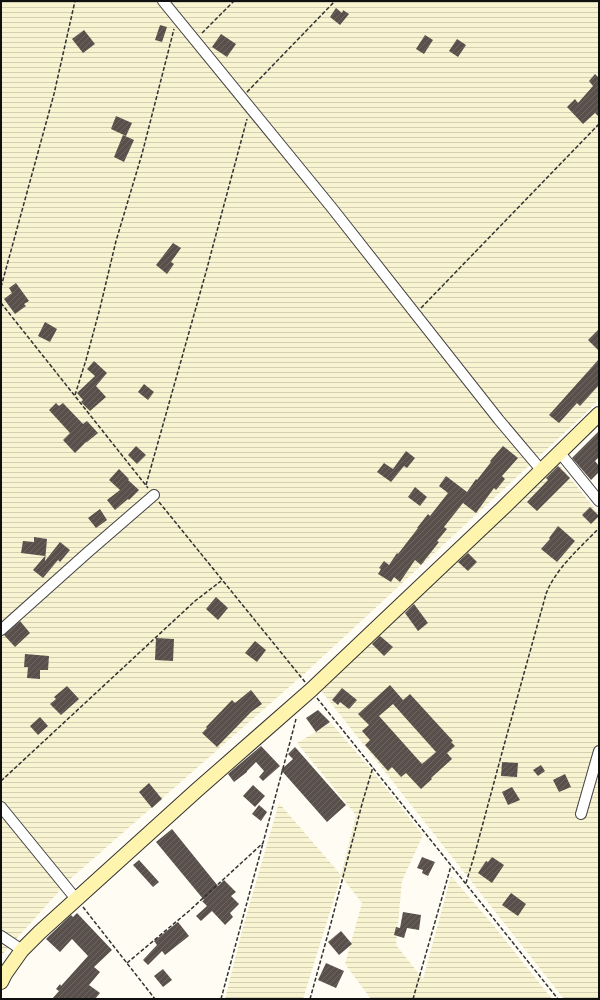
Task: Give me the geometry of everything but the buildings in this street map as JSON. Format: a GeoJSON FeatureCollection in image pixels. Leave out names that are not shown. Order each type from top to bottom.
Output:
{"type":"FeatureCollection","features":[{"type":"Feature","properties":{"kind":"main road"},"geometry":{"type":"LineString","coordinates":[[1,982],[22,950],[40,932],[76,898],[311,690],[542,471],[599,414]]}},
{"type":"Feature","properties":{"kind":"street"},"geometry":{"type":"LineString","coordinates":[[163,1],[332,208],[542,471]]}},
{"type":"Feature","properties":{"kind":"street"},"geometry":{"type":"LineString","coordinates":[[560,453],[599,501]]}},
{"type":"Feature","properties":{"kind":"street"},"geometry":{"type":"LineString","coordinates":[[1,630],[154,495]]}},
{"type":"Feature","properties":{"kind":"street"},"geometry":{"type":"LineString","coordinates":[[581,814],[599,751]]}},
{"type":"Feature","properties":{"kind":"street"},"geometry":{"type":"LineString","coordinates":[[1,807],[76,898]]}},
{"type":"Feature","properties":{"kind":"street"},"geometry":{"type":"LineString","coordinates":[[1,936],[22,950]]}},
{"type":"Feature","properties":{"kind":"path"},"geometry":{"type":"LineString","coordinates":[[1,287],[54,94],[75,1]]}},
{"type":"Feature","properties":{"kind":"path"},"geometry":{"type":"LineString","coordinates":[[195,40],[234,1]]}},
{"type":"Feature","properties":{"kind":"path"},"geometry":{"type":"LineString","coordinates":[[242,98],[335,1]]}},
{"type":"Feature","properties":{"kind":"path"},"geometry":{"type":"LineString","coordinates":[[75,395],[100,308],[116,241],[142,154],[177,19]]}},
{"type":"Feature","properties":{"kind":"path"},"geometry":{"type":"LineString","coordinates":[[146,486],[202,287],[244,129],[252,110]]}},
{"type":"Feature","properties":{"kind":"path"},"geometry":{"type":"LineString","coordinates":[[415,313],[599,124]]}},
{"type":"Feature","properties":{"kind":"path"},"geometry":{"type":"LineString","coordinates":[[1,303],[558,999]]}},
{"type":"Feature","properties":{"kind":"path"},"geometry":{"type":"LineString","coordinates":[[466,883],[546,594],[557,573],[599,528]]}},
{"type":"Feature","properties":{"kind":"path"},"geometry":{"type":"LineString","coordinates":[[1,781],[185,610],[222,580]]}},
{"type":"Feature","properties":{"kind":"path"},"geometry":{"type":"LineString","coordinates":[[220,999],[263,843],[300,700]]}},
{"type":"Feature","properties":{"kind":"path"},"geometry":{"type":"LineString","coordinates":[[310,999],[373,767]]}},
{"type":"Feature","properties":{"kind":"path"},"geometry":{"type":"LineString","coordinates":[[127,963],[189,911],[263,843]]}},
{"type":"Feature","properties":{"kind":"path"},"geometry":{"type":"LineString","coordinates":[[413,999],[451,865]]}},
{"type":"Feature","properties":{"kind":"path"},"geometry":{"type":"LineString","coordinates":[[76,898],[155,999]]}},
{"type":"Feature","properties":{"kind":"shaded area"},"geometry":{"type":"Polygon","coordinates":[[[1,1],[599,1],[599,399],[589,410],[304,674],[69,880],[1,956],[1,1]]]}},
{"type":"Feature","properties":{"kind":"shaded area"},"geometry":{"type":"Polygon","coordinates":[[[559,464],[599,514],[599,999],[564,999],[319,688],[559,464]]]}},
{"type":"Feature","properties":{"kind":"shaded area"},"geometry":{"type":"Polygon","coordinates":[[[331,723],[370,768],[423,835],[402,881],[396,945],[423,979],[451,876],[494,926],[552,999],[371,999],[345,964],[362,903],[341,876],[303,999],[225,999],[243,927],[279,803],[341,875],[356,815],[297,743],[331,723]]]}}]}
